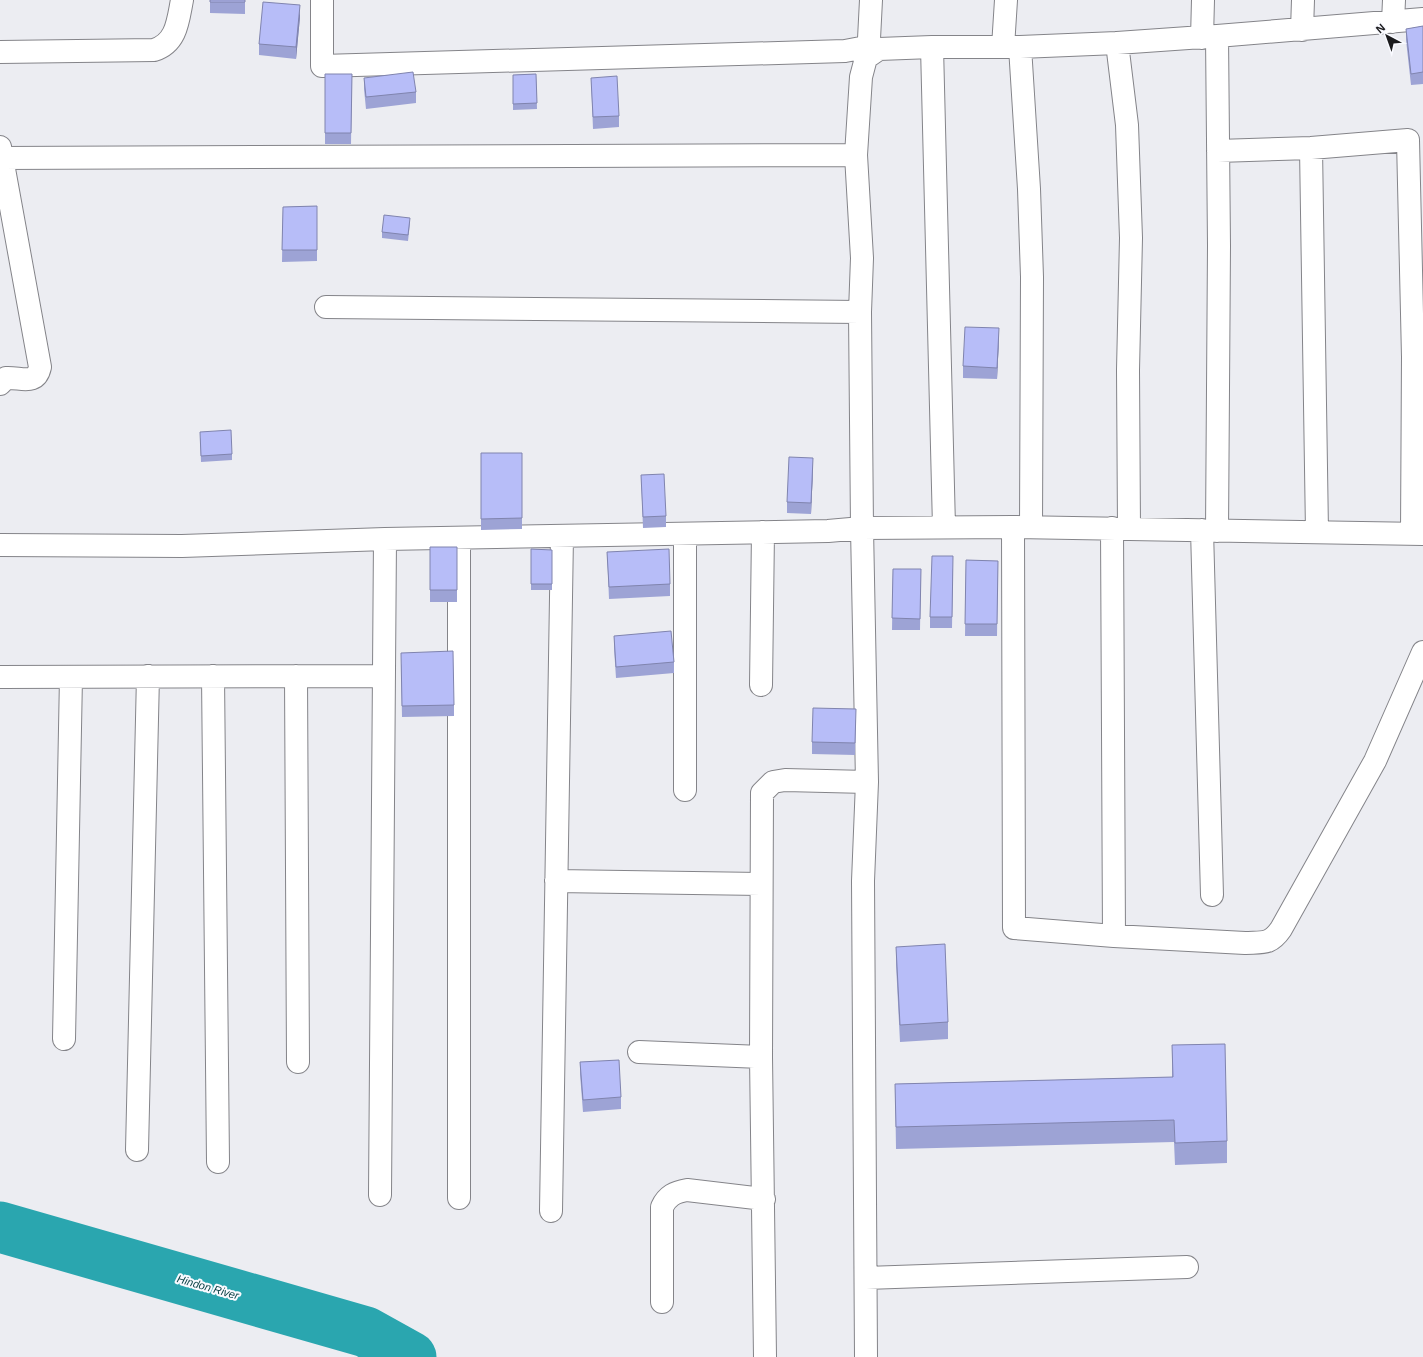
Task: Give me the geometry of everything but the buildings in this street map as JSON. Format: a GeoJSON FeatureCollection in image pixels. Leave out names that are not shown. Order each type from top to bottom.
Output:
{"type":"FeatureCollection","features":[{"type":"Feature","properties":{"kind":"street"},"geometry":{"type":"LineString","coordinates":[[0,52],[154,50],[162,47],[171,39],[177,25],[182,0]]}},
{"type":"Feature","properties":{"kind":"street"},"geometry":{"type":"LineString","coordinates":[[322,0],[322,66],[845,51],[866,47],[869,39],[871,0]]}},
{"type":"Feature","properties":{"kind":"street"},"geometry":{"type":"LineString","coordinates":[[879,49],[885,17],[886,0]]}},
{"type":"Feature","properties":{"kind":"street"},"geometry":{"type":"LineString","coordinates":[[1006,0],[1029,189],[1032,277],[1022,527],[1014,928],[1114,936],[1245,943],[1266,942],[1275,938],[1375,761],[1423,652]]}},
{"type":"Feature","properties":{"kind":"street"},"geometry":{"type":"LineString","coordinates":[[1204,0],[1210,37],[1218,151],[1210,530],[1212,896]]}},
{"type":"Feature","properties":{"kind":"street"},"geometry":{"type":"LineString","coordinates":[[1302,30],[1303,0]]}},
{"type":"Feature","properties":{"kind":"street"},"geometry":{"type":"LineString","coordinates":[[1393,22],[1394,0]]}},
{"type":"Feature","properties":{"kind":"street"},"geometry":{"type":"LineString","coordinates":[[866,1357],[863,881],[867,782],[862,528],[860,312],[862,258],[856,155],[861,77],[866,58],[879,49],[932,47],[1012,47],[1117,43],[1302,30],[1423,19]]}},
{"type":"Feature","properties":{"kind":"street"},"geometry":{"type":"LineString","coordinates":[[1114,936],[1120,529],[1128,370],[1131,238],[1127,125],[1117,43]]}},
{"type":"Feature","properties":{"kind":"street"},"geometry":{"type":"LineString","coordinates":[[932,47],[944,527]]}},
{"type":"Feature","properties":{"kind":"street"},"geometry":{"type":"LineString","coordinates":[[0,545],[175,546],[385,539],[828,531],[862,528],[944,527],[1417,534],[1408,140],[1311,148],[1218,151]]}},
{"type":"Feature","properties":{"kind":"street"},"geometry":{"type":"LineString","coordinates":[[1311,148],[1317,532]]}},
{"type":"Feature","properties":{"kind":"street"},"geometry":{"type":"LineString","coordinates":[[0,384],[6,378],[32,379],[37,376],[40,367],[1,154],[856,155]]}},
{"type":"Feature","properties":{"kind":"street"},"geometry":{"type":"LineString","coordinates":[[326,307],[860,312]]}},
{"type":"Feature","properties":{"kind":"street"},"geometry":{"type":"LineString","coordinates":[[761,685],[763,532]]}},
{"type":"Feature","properties":{"kind":"street"},"geometry":{"type":"LineString","coordinates":[[685,534],[685,790]]}},
{"type":"Feature","properties":{"kind":"street"},"geometry":{"type":"LineString","coordinates":[[551,1211],[562,536]]}},
{"type":"Feature","properties":{"kind":"street"},"geometry":{"type":"LineString","coordinates":[[459,538],[459,1198]]}},
{"type":"Feature","properties":{"kind":"street"},"geometry":{"type":"LineString","coordinates":[[380,1195],[385,539]]}},
{"type":"Feature","properties":{"kind":"street"},"geometry":{"type":"LineString","coordinates":[[138,1150],[148,676]]}},
{"type":"Feature","properties":{"kind":"street"},"geometry":{"type":"LineString","coordinates":[[213,676],[218,1162]]}},
{"type":"Feature","properties":{"kind":"street"},"geometry":{"type":"LineString","coordinates":[[296,676],[298,1062]]}},
{"type":"Feature","properties":{"kind":"street"},"geometry":{"type":"LineString","coordinates":[[0,677],[384,676]]}},
{"type":"Feature","properties":{"kind":"street"},"geometry":{"type":"LineString","coordinates":[[64,1039],[71,677]]}},
{"type":"Feature","properties":{"kind":"street"},"geometry":{"type":"LineString","coordinates":[[765,1357],[761,1056],[762,793],[773,782],[784,780],[867,782]]}},
{"type":"Feature","properties":{"kind":"street"},"geometry":{"type":"LineString","coordinates":[[556,881],[762,884]]}},
{"type":"Feature","properties":{"kind":"street"},"geometry":{"type":"LineString","coordinates":[[638,1052],[761,1056]]}},
{"type":"Feature","properties":{"kind":"street"},"geometry":{"type":"LineString","coordinates":[[662,1302],[662,1207],[665,1200],[675,1192],[687,1190],[764,1199]]}},
{"type":"Feature","properties":{"kind":"street"},"geometry":{"type":"LineString","coordinates":[[866,1278],[1187,1267]]}},
{"type":"Feature","properties":{"kind":"waterway","name":"Hindon River"},"geometry":{"type":"LineString","coordinates":[[0,1227],[366,1332],[411,1357]]}}]}
